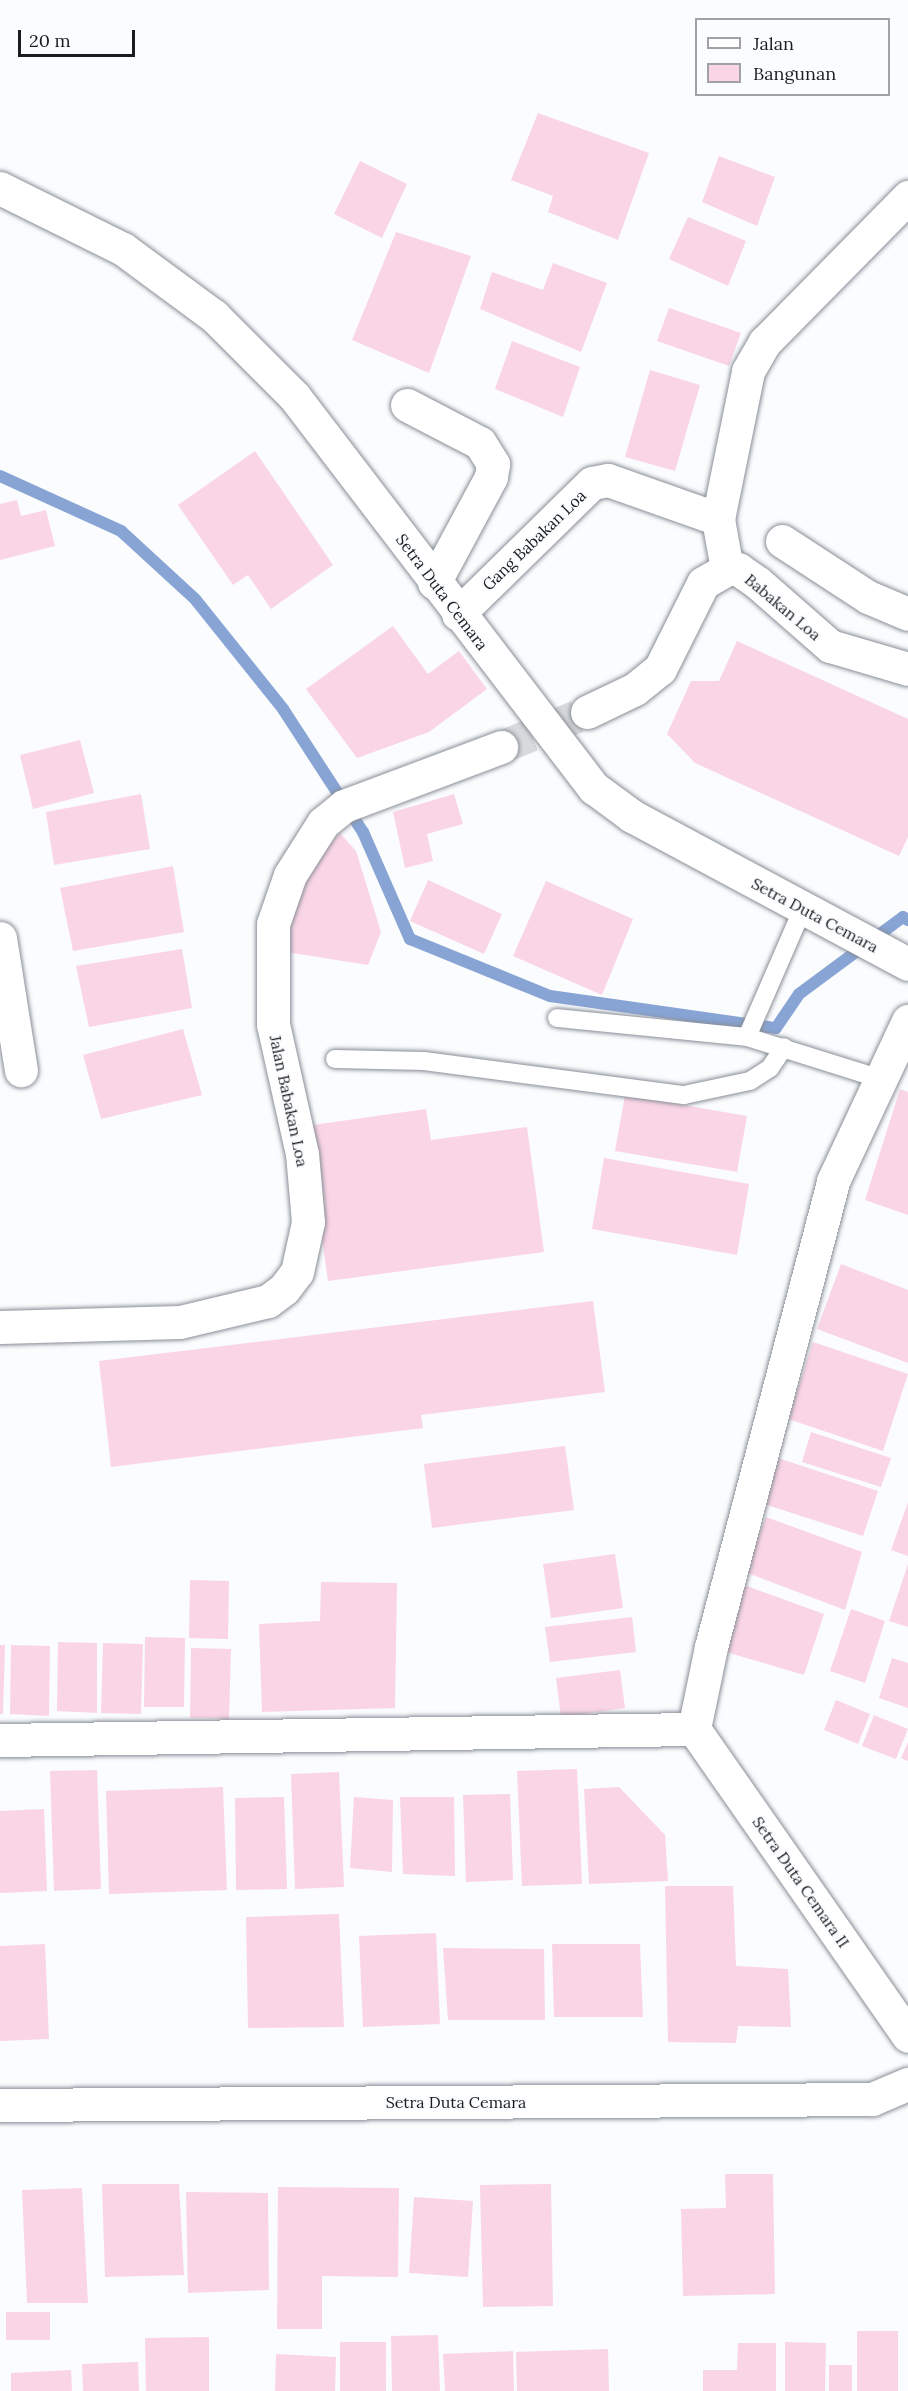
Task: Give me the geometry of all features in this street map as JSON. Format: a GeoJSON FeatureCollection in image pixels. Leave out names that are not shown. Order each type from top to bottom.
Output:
{"type":"FeatureCollection","features":[{"type":"Feature","properties":{"kind":"street","name":"Setra Duta Cemara"},"geometry":{"type":"LineString","coordinates":[[0,188],[123,249],[214,316],[294,396],[434,583],[594,788],[632,816],[908,964]]}},
{"type":"Feature","properties":{"kind":"street"},"geometry":{"type":"LineString","coordinates":[[587,712],[635,689],[660,669],[703,583],[728,569],[718,519],[748,371],[765,342],[908,197]]}},
{"type":"Feature","properties":{"kind":"street"},"geometry":{"type":"LineString","coordinates":[[407,405],[480,443],[493,464],[492,477],[434,583]]}},
{"type":"Feature","properties":{"kind":"street","name":"Gang Babakan Loa"},"geometry":{"type":"LineString","coordinates":[[458,614],[592,483],[608,480],[718,519]]}},
{"type":"Feature","properties":{"kind":"street"},"geometry":{"type":"LineString","coordinates":[[782,541],[868,597],[908,614]]}},
{"type":"Feature","properties":{"kind":"street","name":"Babakan Loa"},"geometry":{"type":"LineString","coordinates":[[728,569],[738,569],[758,583],[830,646],[908,669]]}},
{"type":"Feature","properties":{"kind":"street","name":"Jalan Babakan Loa"},"geometry":{"type":"LineString","coordinates":[[0,1327],[180,1322],[268,1301],[284,1289],[297,1272],[308,1222],[302,1154],[273,1024],[273,924],[290,874],[323,823],[344,806],[501,747]]}},
{"type":"Feature","properties":{"kind":"street"},"geometry":{"type":"LineString","coordinates":[[0,938],[21,1070]]}},
{"type":"Feature","properties":{"kind":"street"},"geometry":{"type":"LineString","coordinates":[[0,1740],[694,1729],[711,1647],[833,1181],[908,1021]]}},
{"type":"Feature","properties":{"kind":"street","name":"Setra Duta Cemara II"},"geometry":{"type":"LineString","coordinates":[[694,1729],[908,2036]]}},
{"type":"Feature","properties":{"kind":"street","name":"Setra Duta Cemara"},"geometry":{"type":"LineString","coordinates":[[0,2105],[872,2099],[908,2084]]}},
{"type":"Feature","properties":{"kind":"lane"},"geometry":{"type":"LineString","coordinates":[[747,1037],[803,908]]}},
{"type":"Feature","properties":{"kind":"lane"},"geometry":{"type":"LineString","coordinates":[[557,1018],[747,1037],[881,1079]]}},
{"type":"Feature","properties":{"kind":"lane"},"geometry":{"type":"LineString","coordinates":[[335,1059],[424,1061],[684,1095],[750,1081],[770,1068],[784,1047]]}},
{"type":"Feature","properties":{"kind":"building"},"geometry":{"type":"Polygon","coordinates":[[[538,113],[649,153],[618,240],[548,212],[553,196],[511,180],[538,113]]]}},
{"type":"Feature","properties":{"kind":"building"},"geometry":{"type":"Polygon","coordinates":[[[719,156],[775,177],[757,226],[702,202],[719,156]]]}},
{"type":"Feature","properties":{"kind":"building"},"geometry":{"type":"Polygon","coordinates":[[[360,161],[407,184],[382,238],[334,214],[360,161]]]}},
{"type":"Feature","properties":{"kind":"building"},"geometry":{"type":"Polygon","coordinates":[[[688,217],[746,241],[728,286],[669,259],[688,217]]]}},
{"type":"Feature","properties":{"kind":"building"},"geometry":{"type":"Polygon","coordinates":[[[396,232],[471,256],[429,373],[352,340],[396,232]]]}},
{"type":"Feature","properties":{"kind":"building"},"geometry":{"type":"Polygon","coordinates":[[[553,263],[607,283],[581,352],[480,309],[492,272],[543,290],[553,263]]]}},
{"type":"Feature","properties":{"kind":"building"},"geometry":{"type":"Polygon","coordinates":[[[669,308],[741,333],[729,366],[657,341],[669,308]]]}},
{"type":"Feature","properties":{"kind":"building"},"geometry":{"type":"Polygon","coordinates":[[[512,341],[580,367],[563,417],[495,389],[512,341]]]}},
{"type":"Feature","properties":{"kind":"building"},"geometry":{"type":"Polygon","coordinates":[[[650,370],[700,385],[675,471],[625,457],[650,370]]]}},
{"type":"Feature","properties":{"kind":"building"},"geometry":{"type":"Polygon","coordinates":[[[255,451],[333,565],[271,609],[248,575],[233,585],[178,505],[255,451]]]}},
{"type":"Feature","properties":{"kind":"building"},"geometry":{"type":"Polygon","coordinates":[[[17,500],[21,516],[46,510],[55,546],[0,560],[0,504],[17,500]]]}},
{"type":"Feature","properties":{"kind":"building"},"geometry":{"type":"Polygon","coordinates":[[[393,626],[428,674],[459,651],[487,689],[429,732],[357,758],[306,689],[393,626]]]}},
{"type":"Feature","properties":{"kind":"building"},"geometry":{"type":"Polygon","coordinates":[[[737,641],[908,719],[908,837],[899,856],[695,763],[667,734],[691,681],[719,681],[737,641]]]}},
{"type":"Feature","properties":{"kind":"building"},"geometry":{"type":"Polygon","coordinates":[[[80,740],[94,793],[33,809],[20,755],[80,740]]]}},
{"type":"Feature","properties":{"kind":"building"},"geometry":{"type":"Polygon","coordinates":[[[141,794],[150,849],[54,865],[46,812],[141,794]]]}},
{"type":"Feature","properties":{"kind":"building"},"geometry":{"type":"Polygon","coordinates":[[[454,794],[463,824],[427,834],[433,861],[405,868],[393,812],[454,794]]]}},
{"type":"Feature","properties":{"kind":"building"},"geometry":{"type":"Polygon","coordinates":[[[340,833],[356,851],[381,932],[368,965],[286,952],[292,907],[306,869],[340,833]]]}},
{"type":"Feature","properties":{"kind":"building"},"geometry":{"type":"Polygon","coordinates":[[[173,866],[184,932],[73,951],[60,888],[173,866]]]}},
{"type":"Feature","properties":{"kind":"building"},"geometry":{"type":"Polygon","coordinates":[[[428,880],[502,914],[484,954],[410,921],[428,880]]]}},
{"type":"Feature","properties":{"kind":"building"},"geometry":{"type":"Polygon","coordinates":[[[546,881],[633,919],[602,995],[513,956],[546,881]]]}},
{"type":"Feature","properties":{"kind":"building"},"geometry":{"type":"Polygon","coordinates":[[[182,949],[192,1008],[89,1027],[76,966],[182,949]]]}},
{"type":"Feature","properties":{"kind":"building"},"geometry":{"type":"Polygon","coordinates":[[[183,1029],[202,1095],[101,1119],[83,1055],[183,1029]]]}},
{"type":"Feature","properties":{"kind":"building"},"geometry":{"type":"Polygon","coordinates":[[[900,1089],[908,1092],[908,1215],[865,1200],[900,1089]]]}},
{"type":"Feature","properties":{"kind":"building"},"geometry":{"type":"Polygon","coordinates":[[[625,1095],[747,1116],[737,1172],[615,1151],[625,1095]]]}},
{"type":"Feature","properties":{"kind":"building"},"geometry":{"type":"Polygon","coordinates":[[[426,1109],[431,1140],[527,1127],[544,1252],[328,1281],[306,1126],[426,1109]]]}},
{"type":"Feature","properties":{"kind":"building"},"geometry":{"type":"Polygon","coordinates":[[[604,1158],[749,1184],[737,1255],[592,1229],[604,1158]]]}},
{"type":"Feature","properties":{"kind":"building"},"geometry":{"type":"Polygon","coordinates":[[[841,1264],[908,1290],[908,1363],[817,1329],[841,1264]]]}},
{"type":"Feature","properties":{"kind":"building"},"geometry":{"type":"Polygon","coordinates":[[[593,1301],[605,1392],[421,1415],[423,1428],[111,1467],[99,1361],[593,1301]]]}},
{"type":"Feature","properties":{"kind":"building"},"geometry":{"type":"Polygon","coordinates":[[[813,1342],[908,1374],[883,1451],[788,1419],[813,1342]]]}},
{"type":"Feature","properties":{"kind":"building"},"geometry":{"type":"Polygon","coordinates":[[[811,1432],[891,1458],[881,1487],[802,1462],[811,1432]]]}},
{"type":"Feature","properties":{"kind":"building"},"geometry":{"type":"Polygon","coordinates":[[[565,1446],[574,1510],[432,1528],[424,1464],[565,1446]]]}},
{"type":"Feature","properties":{"kind":"building"},"geometry":{"type":"Polygon","coordinates":[[[778,1458],[878,1491],[863,1536],[764,1504],[778,1458]]]}},
{"type":"Feature","properties":{"kind":"building"},"geometry":{"type":"Polygon","coordinates":[[[908,1502],[908,1556],[891,1550],[908,1502]]]}},
{"type":"Feature","properties":{"kind":"building"},"geometry":{"type":"Polygon","coordinates":[[[766,1517],[862,1552],[845,1610],[745,1572],[766,1517]]]}},
{"type":"Feature","properties":{"kind":"building"},"geometry":{"type":"Polygon","coordinates":[[[615,1554],[623,1608],[551,1618],[543,1564],[615,1554]]]}},
{"type":"Feature","properties":{"kind":"building"},"geometry":{"type":"Polygon","coordinates":[[[908,1564],[908,1627],[889,1621],[908,1564]]]}},
{"type":"Feature","properties":{"kind":"building"},"geometry":{"type":"Polygon","coordinates":[[[190,1580],[229,1581],[228,1639],[189,1638],[190,1580]]]}},
{"type":"Feature","properties":{"kind":"building"},"geometry":{"type":"Polygon","coordinates":[[[321,1582],[397,1583],[395,1708],[262,1712],[259,1624],[320,1621],[321,1582]]]}},
{"type":"Feature","properties":{"kind":"building"},"geometry":{"type":"Polygon","coordinates":[[[744,1585],[824,1614],[804,1675],[723,1651],[744,1585]]]}},
{"type":"Feature","properties":{"kind":"building"},"geometry":{"type":"Polygon","coordinates":[[[851,1609],[885,1621],[865,1683],[830,1671],[851,1609]]]}},
{"type":"Feature","properties":{"kind":"building"},"geometry":{"type":"Polygon","coordinates":[[[632,1617],[636,1652],[550,1662],[545,1627],[632,1617]]]}},
{"type":"Feature","properties":{"kind":"building"},"geometry":{"type":"Polygon","coordinates":[[[145,1637],[185,1638],[184,1707],[144,1707],[145,1637]]]}},
{"type":"Feature","properties":{"kind":"building"},"geometry":{"type":"Polygon","coordinates":[[[58,1642],[97,1643],[97,1713],[57,1711],[58,1642]]]}},
{"type":"Feature","properties":{"kind":"building"},"geometry":{"type":"Polygon","coordinates":[[[103,1643],[143,1644],[141,1714],[101,1713],[103,1643]]]}},
{"type":"Feature","properties":{"kind":"building"},"geometry":{"type":"Polygon","coordinates":[[[0,1645],[5,1645],[3,1714],[0,1714],[0,1645]]]}},
{"type":"Feature","properties":{"kind":"building"},"geometry":{"type":"Polygon","coordinates":[[[11,1645],[50,1646],[49,1716],[10,1714],[11,1645]]]}},
{"type":"Feature","properties":{"kind":"building"},"geometry":{"type":"Polygon","coordinates":[[[191,1648],[231,1649],[229,1719],[190,1718],[191,1648]]]}},
{"type":"Feature","properties":{"kind":"building"},"geometry":{"type":"Polygon","coordinates":[[[892,1658],[908,1663],[908,1708],[879,1698],[892,1658]]]}},
{"type":"Feature","properties":{"kind":"building"},"geometry":{"type":"Polygon","coordinates":[[[620,1670],[625,1708],[561,1717],[556,1678],[620,1670]]]}},
{"type":"Feature","properties":{"kind":"building"},"geometry":{"type":"Polygon","coordinates":[[[836,1700],[870,1714],[858,1744],[824,1730],[836,1700]]]}},
{"type":"Feature","properties":{"kind":"building"},"geometry":{"type":"Polygon","coordinates":[[[874,1715],[908,1729],[896,1759],[862,1746],[874,1715]]]}},
{"type":"Feature","properties":{"kind":"building"},"geometry":{"type":"Polygon","coordinates":[[[908,1742],[908,1761],[901,1758],[908,1742]]]}},
{"type":"Feature","properties":{"kind":"building"},"geometry":{"type":"Polygon","coordinates":[[[577,1769],[582,1884],[522,1886],[517,1771],[577,1769]]]}},
{"type":"Feature","properties":{"kind":"building"},"geometry":{"type":"Polygon","coordinates":[[[97,1770],[101,1889],[54,1891],[50,1771],[97,1770]]]}},
{"type":"Feature","properties":{"kind":"building"},"geometry":{"type":"Polygon","coordinates":[[[339,1772],[344,1887],[295,1889],[291,1774],[339,1772]]]}},
{"type":"Feature","properties":{"kind":"building"},"geometry":{"type":"Polygon","coordinates":[[[223,1787],[227,1890],[109,1894],[106,1791],[223,1787]]]}},
{"type":"Feature","properties":{"kind":"building"},"geometry":{"type":"Polygon","coordinates":[[[619,1787],[665,1835],[668,1881],[589,1884],[584,1789],[619,1787]]]}},
{"type":"Feature","properties":{"kind":"building"},"geometry":{"type":"Polygon","coordinates":[[[510,1794],[513,1880],[466,1882],[463,1795],[510,1794]]]}},
{"type":"Feature","properties":{"kind":"building"},"geometry":{"type":"Polygon","coordinates":[[[284,1797],[287,1889],[236,1890],[235,1798],[284,1797]]]}},
{"type":"Feature","properties":{"kind":"building"},"geometry":{"type":"Polygon","coordinates":[[[354,1797],[393,1800],[392,1872],[350,1868],[354,1797]]]}},
{"type":"Feature","properties":{"kind":"building"},"geometry":{"type":"Polygon","coordinates":[[[400,1797],[454,1797],[455,1876],[403,1874],[400,1797]]]}},
{"type":"Feature","properties":{"kind":"building"},"geometry":{"type":"Polygon","coordinates":[[[44,1809],[47,1891],[0,1893],[0,1811],[44,1809]]]}},
{"type":"Feature","properties":{"kind":"building"},"geometry":{"type":"Polygon","coordinates":[[[665,1886],[733,1886],[736,1966],[788,1969],[791,2027],[738,2026],[736,2043],[668,2042],[665,1886]]]}},
{"type":"Feature","properties":{"kind":"building"},"geometry":{"type":"Polygon","coordinates":[[[339,1914],[344,2027],[248,2028],[246,1917],[339,1914]]]}},
{"type":"Feature","properties":{"kind":"building"},"geometry":{"type":"Polygon","coordinates":[[[436,1933],[440,2024],[363,2027],[359,1936],[436,1933]]]}},
{"type":"Feature","properties":{"kind":"building"},"geometry":{"type":"Polygon","coordinates":[[[45,1944],[49,2039],[0,2041],[0,1946],[45,1944]]]}},
{"type":"Feature","properties":{"kind":"building"},"geometry":{"type":"Polygon","coordinates":[[[552,1944],[640,1944],[643,2017],[554,2017],[552,1944]]]}},
{"type":"Feature","properties":{"kind":"building"},"geometry":{"type":"Polygon","coordinates":[[[443,1948],[544,1949],[545,2020],[448,2020],[443,1948]]]}},
{"type":"Feature","properties":{"kind":"building"},"geometry":{"type":"Polygon","coordinates":[[[725,2174],[773,2174],[775,2294],[683,2296],[681,2209],[726,2208],[725,2174]]]}},
{"type":"Feature","properties":{"kind":"building"},"geometry":{"type":"Polygon","coordinates":[[[102,2184],[179,2184],[184,2275],[105,2277],[102,2184]]]}},
{"type":"Feature","properties":{"kind":"building"},"geometry":{"type":"Polygon","coordinates":[[[551,2184],[553,2306],[483,2307],[480,2185],[551,2184]]]}},
{"type":"Feature","properties":{"kind":"building"},"geometry":{"type":"Polygon","coordinates":[[[278,2187],[399,2188],[398,2277],[322,2276],[322,2329],[277,2329],[278,2187]]]}},
{"type":"Feature","properties":{"kind":"building"},"geometry":{"type":"Polygon","coordinates":[[[82,2188],[88,2303],[27,2303],[22,2190],[82,2188]]]}},
{"type":"Feature","properties":{"kind":"building"},"geometry":{"type":"Polygon","coordinates":[[[186,2192],[268,2193],[269,2290],[188,2293],[186,2192]]]}},
{"type":"Feature","properties":{"kind":"building"},"geometry":{"type":"Polygon","coordinates":[[[414,2197],[473,2201],[468,2277],[409,2273],[414,2197]]]}},
{"type":"Feature","properties":{"kind":"building"},"geometry":{"type":"Polygon","coordinates":[[[6,2312],[50,2312],[50,2340],[6,2340],[6,2312]]]}},
{"type":"Feature","properties":{"kind":"building"},"geometry":{"type":"Polygon","coordinates":[[[857,2331],[898,2331],[898,2391],[857,2391],[857,2331]]]}},
{"type":"Feature","properties":{"kind":"building"},"geometry":{"type":"Polygon","coordinates":[[[438,2335],[440,2391],[392,2391],[391,2336],[438,2335]]]}},
{"type":"Feature","properties":{"kind":"building"},"geometry":{"type":"Polygon","coordinates":[[[209,2337],[209,2391],[146,2391],[145,2338],[209,2337]]]}},
{"type":"Feature","properties":{"kind":"building"},"geometry":{"type":"Polygon","coordinates":[[[340,2342],[386,2342],[386,2391],[340,2391],[340,2342]]]}},
{"type":"Feature","properties":{"kind":"building"},"geometry":{"type":"Polygon","coordinates":[[[785,2342],[826,2343],[825,2391],[785,2391],[785,2342]]]}},
{"type":"Feature","properties":{"kind":"building"},"geometry":{"type":"Polygon","coordinates":[[[738,2343],[776,2343],[776,2391],[703,2391],[703,2370],[737,2370],[738,2343]]]}},
{"type":"Feature","properties":{"kind":"building"},"geometry":{"type":"Polygon","coordinates":[[[608,2349],[609,2391],[517,2391],[516,2352],[608,2349]]]}},
{"type":"Feature","properties":{"kind":"building"},"geometry":{"type":"Polygon","coordinates":[[[513,2351],[514,2391],[445,2391],[443,2354],[513,2351]]]}},
{"type":"Feature","properties":{"kind":"building"},"geometry":{"type":"Polygon","coordinates":[[[276,2354],[336,2357],[335,2391],[275,2391],[276,2354]]]}},
{"type":"Feature","properties":{"kind":"building"},"geometry":{"type":"Polygon","coordinates":[[[138,2362],[139,2391],[83,2391],[82,2364],[138,2362]]]}},
{"type":"Feature","properties":{"kind":"building"},"geometry":{"type":"Polygon","coordinates":[[[829,2365],[852,2365],[852,2391],[829,2391],[829,2365]]]}},
{"type":"Feature","properties":{"kind":"building"},"geometry":{"type":"Polygon","coordinates":[[[71,2370],[72,2391],[11,2391],[11,2373],[71,2370]]]}},
{"type":"Feature","properties":{"kind":"waterway"},"geometry":{"type":"LineString","coordinates":[[0,476],[121,531],[195,599],[283,709],[363,832],[410,939],[550,996],[776,1028],[799,994],[903,917],[908,920]]}},
{"type":"Feature","properties":{"kind":"tunnel"},"geometry":{"type":"LineString","coordinates":[[501,747],[587,712]]}}]}
